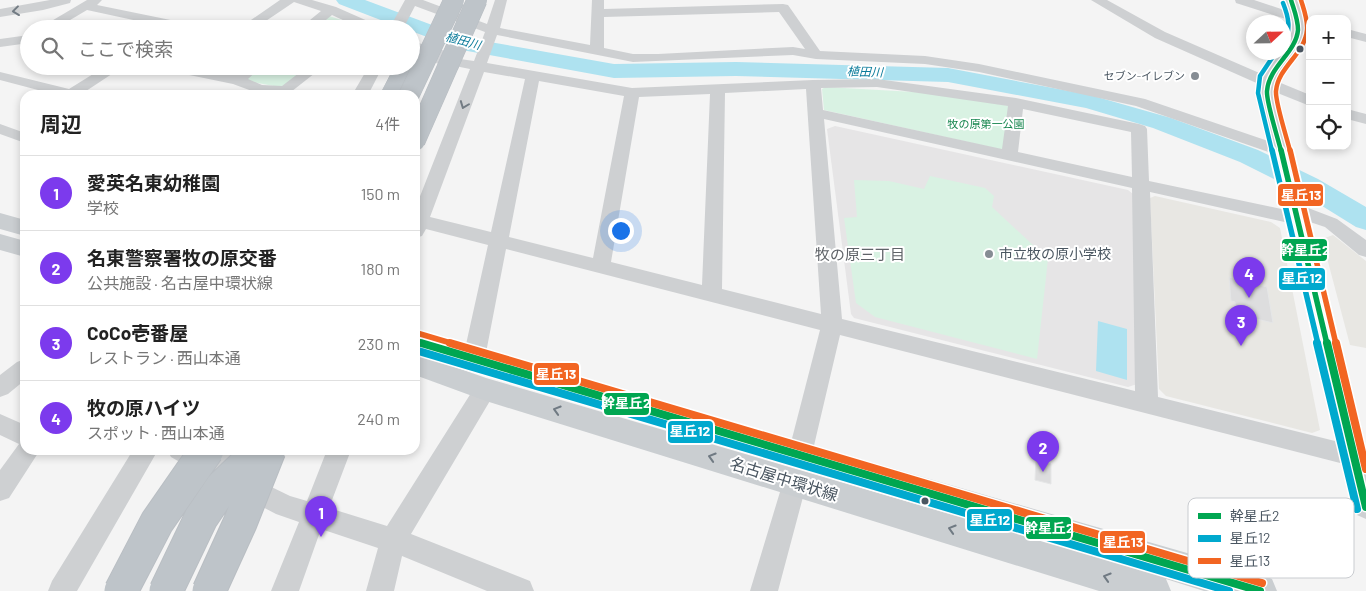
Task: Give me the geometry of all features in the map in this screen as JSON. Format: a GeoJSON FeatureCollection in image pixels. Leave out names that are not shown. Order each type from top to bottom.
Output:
{"type":"FeatureCollection","features":[{"type":"Feature","properties":{"kind":"highway"},"geometry":{"type":"LineString","coordinates":[[420,36],[438,0]]}},
{"type":"Feature","properties":{"kind":"highway"},"geometry":{"type":"LineString","coordinates":[[420,72],[454,0]]}},
{"type":"Feature","properties":{"kind":"highway"},"geometry":{"type":"LineString","coordinates":[[420,99],[466,0]]}},
{"type":"Feature","properties":{"kind":"highway"},"geometry":{"type":"LineString","coordinates":[[420,130],[477,0]]}},
{"type":"Feature","properties":{"kind":"highway"},"geometry":{"type":"LineString","coordinates":[[393,90],[400,75]]}},
{"type":"Feature","properties":{"kind":"highway"},"geometry":{"type":"LineString","coordinates":[[411,90],[418,75]]}},
{"type":"Feature","properties":{"kind":"highway"},"geometry":{"type":"LineString","coordinates":[[166,591],[201,518],[222,487],[255,455]]}},
{"type":"Feature","properties":{"kind":"highway"},"geometry":{"type":"LineString","coordinates":[[188,591],[222,516],[265,455]]}},
{"type":"Feature","properties":{"kind":"highway"},"geometry":{"type":"LineString","coordinates":[[209,591],[240,523],[267,455]]}},
{"type":"Feature","properties":{"kind":"highway"},"geometry":{"type":"LineString","coordinates":[[226,591],[256,520],[268,455]]}},
{"type":"Feature","properties":{"kind":"highway"},"geometry":{"type":"LineString","coordinates":[[120,591],[157,522],[213,458]]}},
{"type":"Feature","properties":{"kind":"highway"},"geometry":{"type":"LineString","coordinates":[[139,591],[213,458]]}},
{"type":"Feature","properties":{"kind":"main road"},"geometry":{"type":"LineString","coordinates":[[0,221],[20,227]]}},
{"type":"Feature","properties":{"kind":"main road"},"geometry":{"type":"LineString","coordinates":[[0,242],[20,248]]}},
{"type":"Feature","properties":{"kind":"main road","name":"名古屋中環状線"},"geometry":{"type":"LineString","coordinates":[[420,342],[474,358],[1154,591]]}},
{"type":"Feature","properties":{"kind":"main road","name":"名古屋中環状線"},"geometry":{"type":"LineString","coordinates":[[420,366],[486,389],[798,468],[1188,572]]}},
{"type":"Feature","properties":{"kind":"main road","name":"名古屋中環状線"},"geometry":{"type":"LineString","coordinates":[[1211,578],[1260,591]]}},
{"type":"Feature","properties":{"kind":"street"},"geometry":{"type":"LineString","coordinates":[[0,13],[43,6],[65,0]]}},
{"type":"Feature","properties":{"kind":"street"},"geometry":{"type":"LineString","coordinates":[[258,20],[289,0]]}},
{"type":"Feature","properties":{"kind":"street"},"geometry":{"type":"LineString","coordinates":[[299,0],[331,10],[353,20]]}},
{"type":"Feature","properties":{"kind":"street"},"geometry":{"type":"LineString","coordinates":[[420,222],[502,0]]}},
{"type":"Feature","properties":{"kind":"street"},"geometry":{"type":"LineString","coordinates":[[1097,0],[1142,27],[1306,99]]}},
{"type":"Feature","properties":{"kind":"street"},"geometry":{"type":"LineString","coordinates":[[1241,0],[1305,21]]}},
{"type":"Feature","properties":{"kind":"street"},"geometry":{"type":"LineString","coordinates":[[1291,0],[1305,21]]}},
{"type":"Feature","properties":{"kind":"street"},"geometry":{"type":"LineString","coordinates":[[401,20],[410,2],[491,34],[642,59],[793,51],[816,55],[925,60],[1041,80],[1140,102],[1281,153]]}},
{"type":"Feature","properties":{"kind":"street"},"geometry":{"type":"LineString","coordinates":[[61,20],[91,3],[159,20]]}},
{"type":"Feature","properties":{"kind":"street"},"geometry":{"type":"LineString","coordinates":[[597,52],[598,6],[675,5],[783,8],[816,55]]}},
{"type":"Feature","properties":{"kind":"street"},"geometry":{"type":"LineString","coordinates":[[318,20],[331,10]]}},
{"type":"Feature","properties":{"kind":"street"},"geometry":{"type":"LineString","coordinates":[[1305,21],[1296,41],[1266,83],[1366,507]]}},
{"type":"Feature","properties":{"kind":"street"},"geometry":{"type":"LineString","coordinates":[[1351,34],[1366,38]]}},
{"type":"Feature","properties":{"kind":"street"},"geometry":{"type":"LineString","coordinates":[[0,42],[20,40]]}},
{"type":"Feature","properties":{"kind":"street"},"geometry":{"type":"LineString","coordinates":[[460,63],[480,63],[533,76],[632,93],[813,84],[877,83],[1016,103],[1139,129],[1147,404]]}},
{"type":"Feature","properties":{"kind":"street"},"geometry":{"type":"LineString","coordinates":[[78,90],[102,75]]}},
{"type":"Feature","properties":{"kind":"street"},"geometry":{"type":"LineString","coordinates":[[215,75],[236,80],[256,90]]}},
{"type":"Feature","properties":{"kind":"street"},"geometry":{"type":"LineString","coordinates":[[236,80],[243,75]]}},
{"type":"Feature","properties":{"kind":"street"},"geometry":{"type":"LineString","coordinates":[[285,90],[306,75]]}},
{"type":"Feature","properties":{"kind":"street"},"geometry":{"type":"LineString","coordinates":[[363,90],[371,75]]}},
{"type":"Feature","properties":{"kind":"street"},"geometry":{"type":"LineString","coordinates":[[0,76],[55,90]]}},
{"type":"Feature","properties":{"kind":"street"},"geometry":{"type":"LineString","coordinates":[[474,358],[497,240],[533,76]]}},
{"type":"Feature","properties":{"kind":"street"},"geometry":{"type":"LineString","coordinates":[[764,591],[798,468],[832,325],[813,84]]}},
{"type":"Feature","properties":{"kind":"street"},"geometry":{"type":"LineString","coordinates":[[712,294],[718,88]]}},
{"type":"Feature","properties":{"kind":"street"},"geometry":{"type":"LineString","coordinates":[[600,266],[632,93]]}},
{"type":"Feature","properties":{"kind":"street"},"geometry":{"type":"LineString","coordinates":[[1009,156],[1016,103]]}},
{"type":"Feature","properties":{"kind":"street"},"geometry":{"type":"LineString","coordinates":[[816,113],[1142,186],[1294,206],[1331,223],[1366,250]]}},
{"type":"Feature","properties":{"kind":"street"},"geometry":{"type":"LineString","coordinates":[[1351,115],[1366,119]]}},
{"type":"Feature","properties":{"kind":"street"},"geometry":{"type":"LineString","coordinates":[[0,129],[20,136]]}},
{"type":"Feature","properties":{"kind":"street"},"geometry":{"type":"LineString","coordinates":[[420,227],[497,240],[1354,456]]}},
{"type":"Feature","properties":{"kind":"street"},"geometry":{"type":"LineString","coordinates":[[0,388],[20,372]]}},
{"type":"Feature","properties":{"kind":"street"},"geometry":{"type":"LineString","coordinates":[[380,591],[393,540],[486,389]]}},
{"type":"Feature","properties":{"kind":"street"},"geometry":{"type":"LineString","coordinates":[[0,424],[20,434]]}},
{"type":"Feature","properties":{"kind":"street"},"geometry":{"type":"LineString","coordinates":[[0,490],[24,455]]}},
{"type":"Feature","properties":{"kind":"street"},"geometry":{"type":"LineString","coordinates":[[62,591],[143,455]]}},
{"type":"Feature","properties":{"kind":"street"},"geometry":{"type":"LineString","coordinates":[[200,455],[213,458],[245,485],[285,506],[393,540],[520,591]]}},
{"type":"Feature","properties":{"kind":"street"},"geometry":{"type":"LineString","coordinates":[[197,591],[258,455]]}},
{"type":"Feature","properties":{"kind":"street"},"geometry":{"type":"LineString","coordinates":[[285,591],[337,455]]}},
{"type":"Feature","properties":{"kind":"street"},"geometry":{"type":"LineString","coordinates":[[166,591],[213,458]]}},
{"type":"Feature","properties":{"kind":"shaded area","name":"市立牧の原小学校"},"geometry":{"type":"Polygon","coordinates":[[[835,126],[1128,190],[1133,194],[1137,384],[1128,387],[854,318],[851,314],[827,129],[835,126]]]}},
{"type":"Feature","properties":{"kind":"shaded area"},"geometry":{"type":"Polygon","coordinates":[[[1155,196],[1271,222],[1280,228],[1320,430],[1312,433],[1166,396],[1159,389],[1150,198],[1155,196]]]}},
{"type":"Feature","properties":{"kind":"shaded area"},"geometry":{"type":"Polygon","coordinates":[[[1333,235],[1366,261],[1366,348],[1350,345],[1322,239],[1333,235]]]}},
{"type":"Feature","properties":{"kind":"green space"},"geometry":{"type":"Polygon","coordinates":[[[329,16],[341,20],[324,20],[329,16]]]}},
{"type":"Feature","properties":{"kind":"green space"},"geometry":{"type":"Polygon","coordinates":[[[298,75],[279,87],[248,81],[248,76],[298,75]]]}},
{"type":"Feature","properties":{"kind":"green space","name":"牧の原第一公園"},"geometry":{"type":"Polygon","coordinates":[[[826,87],[932,93],[1010,106],[1004,150],[824,110],[822,89],[826,87]]]}},
{"type":"Feature","properties":{"kind":"green space"},"geometry":{"type":"Polygon","coordinates":[[[930,176],[985,188],[994,196],[992,207],[1048,259],[1037,359],[875,317],[856,303],[844,218],[857,217],[854,180],[889,181],[924,189],[930,176]]]}},
{"type":"Feature","properties":{"kind":"water"},"geometry":{"type":"Polygon","coordinates":[[[1098,321],[1127,329],[1127,380],[1096,371],[1098,321]]]}},
{"type":"Feature","properties":{"kind":"building"},"geometry":{"type":"Polygon","coordinates":[[[1229,277],[1267,287],[1273,323],[1236,314],[1235,302],[1231,301],[1229,277]]]}},
{"type":"Feature","properties":{"kind":"building"},"geometry":{"type":"Polygon","coordinates":[[[1036,460],[1051,464],[1051,484],[1035,480],[1036,460]]]}},
{"type":"Feature","properties":{"kind":"waterway","name":"植田川"},"geometry":{"type":"LineString","coordinates":[[346,0],[400,20]]}},
{"type":"Feature","properties":{"kind":"waterway","name":"植田川"},"geometry":{"type":"LineString","coordinates":[[420,27],[462,43],[614,71],[736,69],[948,75],[1090,102],[1162,123],[1249,156],[1308,185],[1366,220]]}},
{"type":"Feature","properties":{"kind":"tunnel"},"geometry":{"type":"LineString","coordinates":[[420,51],[460,63]]}},
{"type":"Feature","properties":{"kind":"transit line","name":"幹星丘2"},"geometry":{"type":"LineString","coordinates":[[1291,0],[1297,18],[1298,31],[1295,41],[1271,77],[1267,92],[1366,507]]}},
{"type":"Feature","properties":{"kind":"transit line","name":"星丘13"},"geometry":{"type":"LineString","coordinates":[[1301,0],[1306,17],[1307,31],[1304,42],[1279,78],[1276,92],[1366,469]]}},
{"type":"Feature","properties":{"kind":"transit line","name":"星丘12"},"geometry":{"type":"LineString","coordinates":[[1283,3],[1287,15]]}},
{"type":"Feature","properties":{"kind":"transit line","name":"星丘12"},"geometry":{"type":"LineString","coordinates":[[1271,60],[1260,76],[1258,93],[1357,509]]}},
{"type":"Feature","properties":{"kind":"transit line","name":"星丘13"},"geometry":{"type":"LineString","coordinates":[[420,334],[1188,561]]}},
{"type":"Feature","properties":{"kind":"transit line","name":"幹星丘2"},"geometry":{"type":"LineString","coordinates":[[420,342],[1188,570]]}},
{"type":"Feature","properties":{"kind":"transit line","name":"星丘12"},"geometry":{"type":"LineString","coordinates":[[420,351],[1229,591]]}},
{"type":"Feature","properties":{"kind":"transit line","name":"幹星丘2"},"geometry":{"type":"LineString","coordinates":[[1216,578],[1260,591]]}},
{"type":"Feature","properties":{"kind":"transit line","name":"星丘13"},"geometry":{"type":"LineString","coordinates":[[1245,578],[1262,583]]}},
{"type":"Feature","properties":{"kind":"place","name":"セブン-イレブン"},"geometry":{"type":"Point","coordinates":[1195,76]}},
{"type":"Feature","properties":{"kind":"place","name":"市立牧の原小学校"},"geometry":{"type":"Point","coordinates":[989,254]}},
{"type":"Feature","properties":{"kind":"place","name":"牧の原ハイツ"},"geometry":{"type":"Point","coordinates":[1249,298]}},
{"type":"Feature","properties":{"kind":"place","name":"CoCo壱番屋"},"geometry":{"type":"Point","coordinates":[1241,346]}},
{"type":"Feature","properties":{"kind":"place","name":"名東警察署牧の原交番"},"geometry":{"type":"Point","coordinates":[1043,472]}},
{"type":"Feature","properties":{"kind":"place","name":"愛英名東幼稚園"},"geometry":{"type":"Point","coordinates":[321,537]}},
{"type":"Feature","properties":{"kind":"district","name":"牧の原三丁目"},"geometry":{"type":"Point","coordinates":[860,255]}}]}
